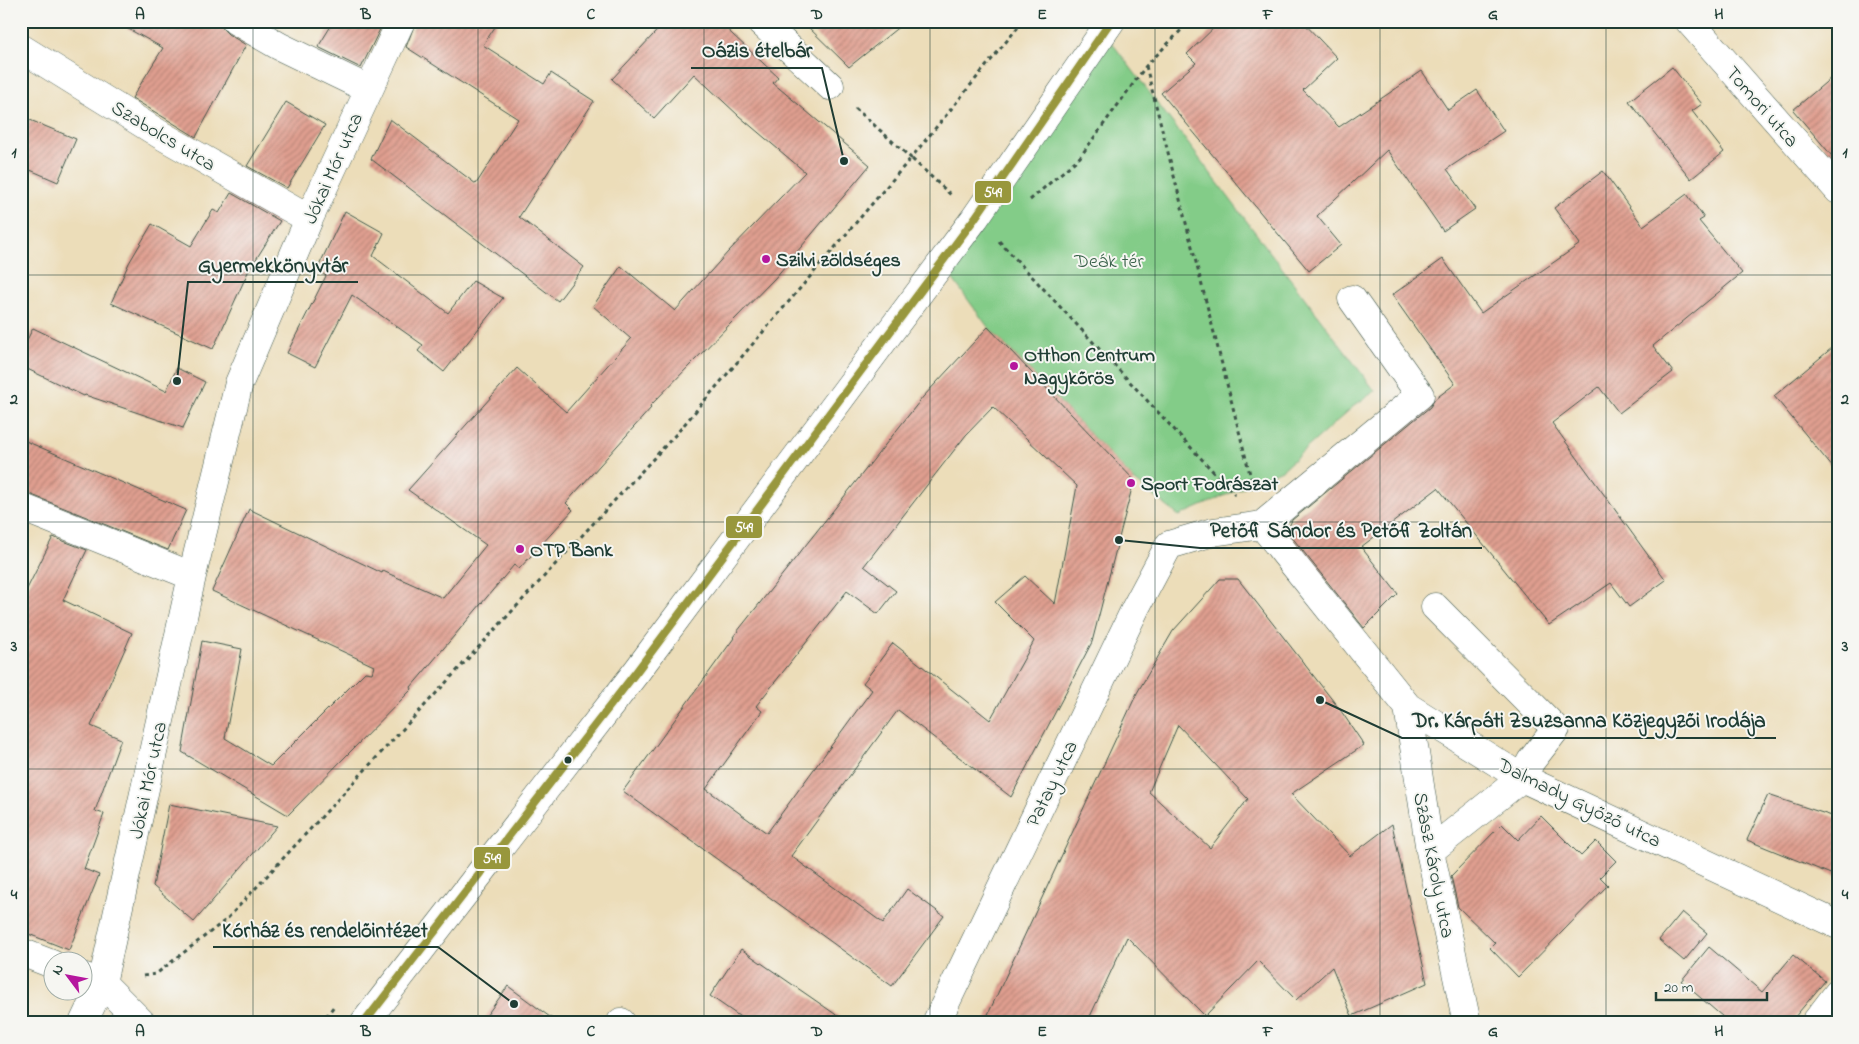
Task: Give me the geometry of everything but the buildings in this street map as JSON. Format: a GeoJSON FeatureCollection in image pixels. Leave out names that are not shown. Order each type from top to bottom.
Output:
{"type":"FeatureCollection","features":[{"type":"Feature","properties":{"kind":"street"},"geometry":{"type":"LineString","coordinates":[[236,21],[279,46],[368,89]]}},
{"type":"Feature","properties":{"kind":"street","name":"Jókai Mór utca"},"geometry":{"type":"LineString","coordinates":[[92,980],[239,382],[309,219],[401,21]]}},
{"type":"Feature","properties":{"kind":"street"},"geometry":{"type":"LineString","coordinates":[[760,21],[830,86]]}},
{"type":"Feature","properties":{"kind":"street"},"geometry":{"type":"LineString","coordinates":[[364,1023],[637,671],[974,218],[1111,21]]}},
{"type":"Feature","properties":{"kind":"street","name":"Tomori utca"},"geometry":{"type":"LineString","coordinates":[[1689,21],[1838,190]]}},
{"type":"Feature","properties":{"kind":"street","name":"Szabolcs utca"},"geometry":{"type":"LineString","coordinates":[[21,48],[161,134],[309,219]]}},
{"type":"Feature","properties":{"kind":"street"},"geometry":{"type":"LineString","coordinates":[[1262,524],[1420,395],[1352,299]]}},
{"type":"Feature","properties":{"kind":"street"},"geometry":{"type":"LineString","coordinates":[[21,507],[192,576]]}},
{"type":"Feature","properties":{"kind":"street","name":"Patay utca"},"geometry":{"type":"LineString","coordinates":[[936,1023],[1136,607],[1170,545],[1213,532],[1262,524]]}},
{"type":"Feature","properties":{"kind":"street","name":"Dalmady Győző utca"},"geometry":{"type":"LineString","coordinates":[[1262,524],[1408,706],[1522,778],[1838,925]]}},
{"type":"Feature","properties":{"kind":"street"},"geometry":{"type":"LineString","coordinates":[[1430,850],[1522,778],[1531,760],[1556,729],[1435,607]]}},
{"type":"Feature","properties":{"kind":"street","name":"Szász Károly utca"},"geometry":{"type":"LineString","coordinates":[[1408,706],[1430,850],[1467,1023]]}},
{"type":"Feature","properties":{"kind":"street"},"geometry":{"type":"LineString","coordinates":[[21,952],[42,960]]}},
{"type":"Feature","properties":{"kind":"street"},"geometry":{"type":"LineString","coordinates":[[92,980],[142,1023]]}},
{"type":"Feature","properties":{"kind":"street"},"geometry":{"type":"LineString","coordinates":[[1815,1023],[1838,993]]}},
{"type":"Feature","properties":{"kind":"street","name":"Jókai Mór utca"},"geometry":{"type":"LineString","coordinates":[[83,1023],[87,1002]]}},
{"type":"Feature","properties":{"kind":"path"},"geometry":{"type":"LineString","coordinates":[[92,980],[156,974],[227,919],[677,433],[911,158],[1023,21]]}},
{"type":"Feature","properties":{"kind":"path"},"geometry":{"type":"LineString","coordinates":[[1028,202],[1080,158],[1146,66],[1190,21]]}},
{"type":"Feature","properties":{"kind":"path"},"geometry":{"type":"LineString","coordinates":[[1146,66],[1262,524]]}},
{"type":"Feature","properties":{"kind":"path"},"geometry":{"type":"LineString","coordinates":[[830,86],[952,196]]}},
{"type":"Feature","properties":{"kind":"path"},"geometry":{"type":"LineString","coordinates":[[998,241],[1262,524]]}},
{"type":"Feature","properties":{"kind":"green space","name":"Deák tér"},"geometry":{"type":"Polygon","coordinates":[[[1103,31],[1375,391],[1355,405],[1282,470],[1179,516],[1134,480],[988,327],[941,263],[1103,31]]]}},
{"type":"Feature","properties":{"kind":"transit line","name":"549"},"geometry":{"type":"LineString","coordinates":[[364,1023],[637,671],[975,218],[1111,21]]}},
{"type":"Feature","properties":{"kind":"place","name":"Oázis ételbár"},"geometry":{"type":"Point","coordinates":[844,161]}},
{"type":"Feature","properties":{"kind":"place","name":"Szilvi zöldséges"},"geometry":{"type":"Point","coordinates":[766,259]}},
{"type":"Feature","properties":{"kind":"place","name":"Otthon Centrum Nagykőrös"},"geometry":{"type":"Point","coordinates":[1014,366]}},
{"type":"Feature","properties":{"kind":"place","name":"Gyermekkönyvtár"},"geometry":{"type":"Point","coordinates":[177,381]}},
{"type":"Feature","properties":{"kind":"place","name":"Sport Fodrászat"},"geometry":{"type":"Point","coordinates":[1131,483]}},
{"type":"Feature","properties":{"kind":"place","name":"Petőfi Sándor és Petőfi Zoltán"},"geometry":{"type":"Point","coordinates":[1119,540]}},
{"type":"Feature","properties":{"kind":"place","name":"OTP Bank"},"geometry":{"type":"Point","coordinates":[520,549]}},
{"type":"Feature","properties":{"kind":"place","name":"Dr. Kárpáti Zsuzsanna Közjegyzői Irodája"},"geometry":{"type":"Point","coordinates":[1320,700]}},
{"type":"Feature","properties":{"kind":"place","name":"Kórház és rendelőintézet"},"geometry":{"type":"Point","coordinates":[514,1004]}}]}
